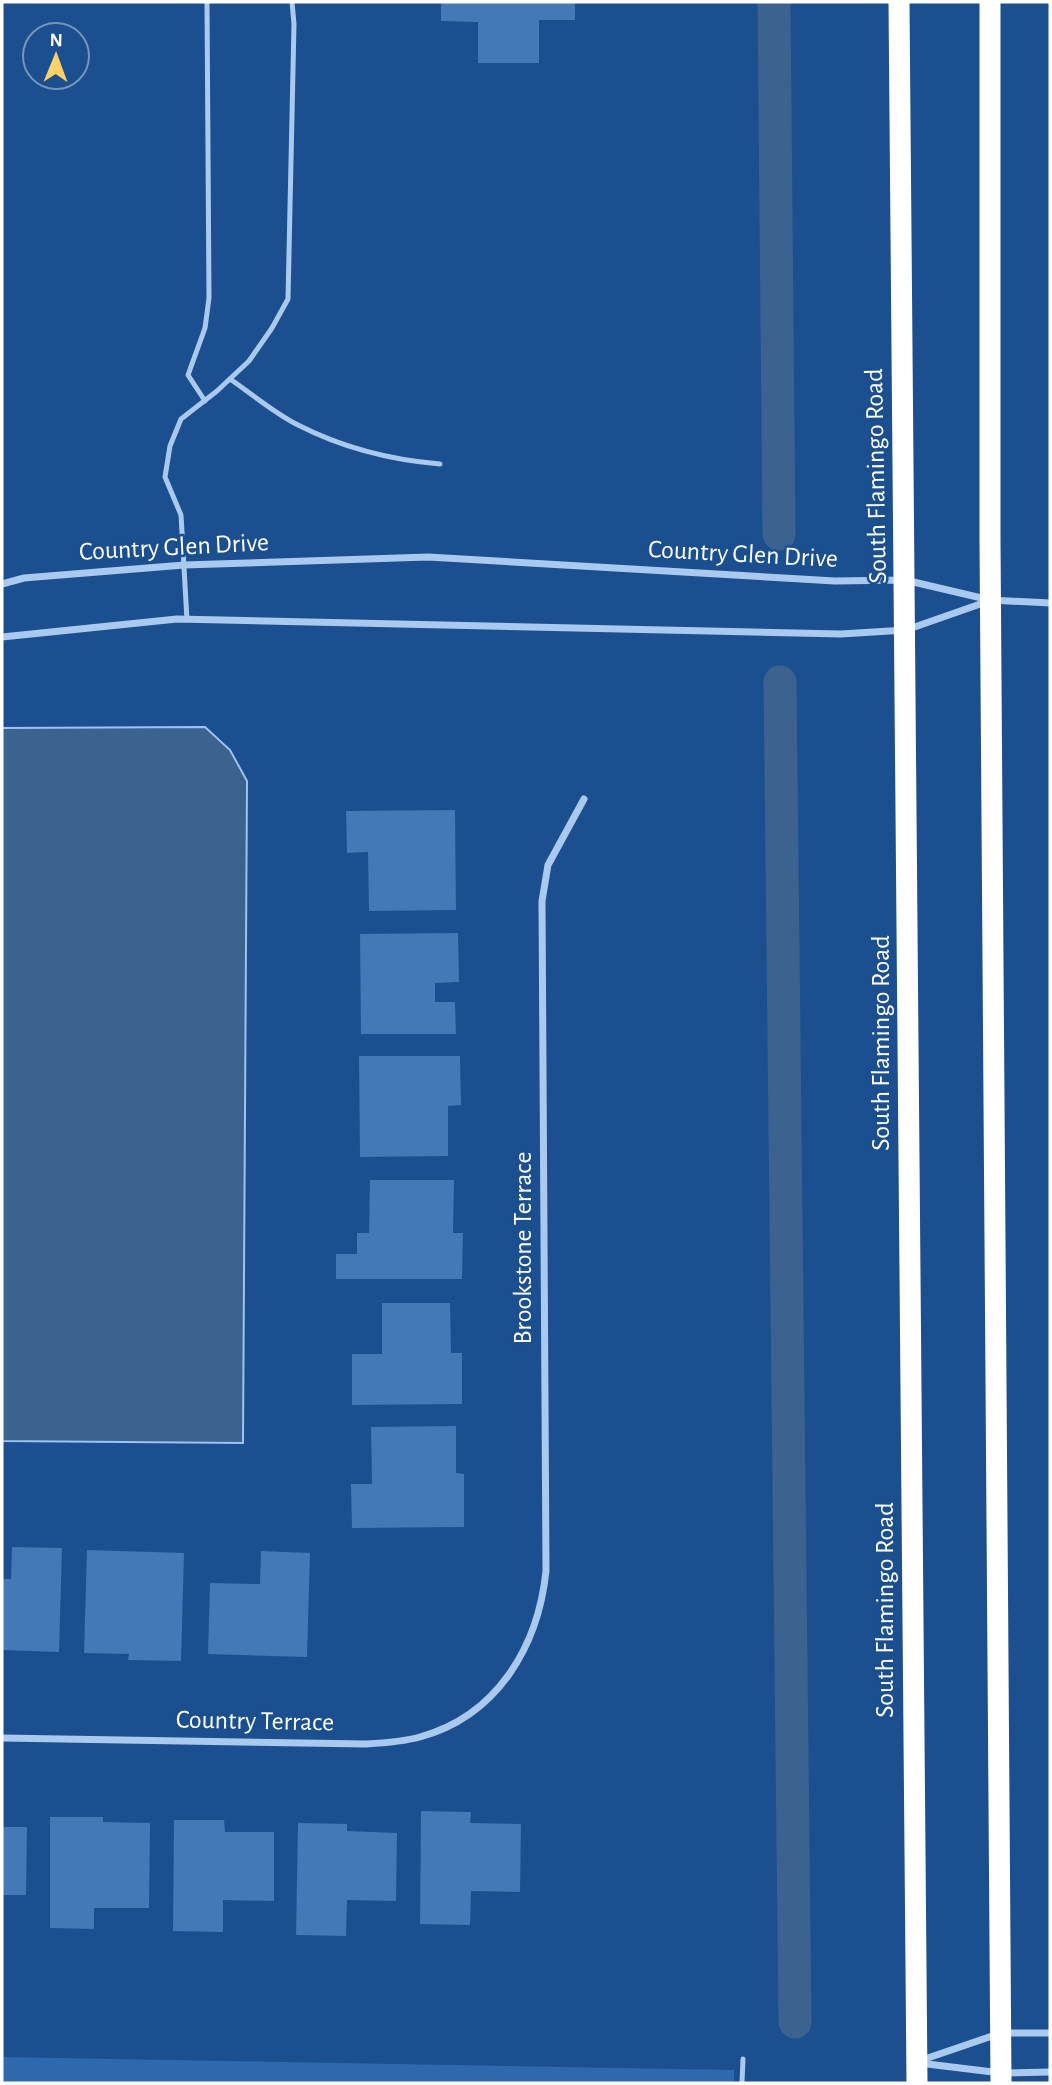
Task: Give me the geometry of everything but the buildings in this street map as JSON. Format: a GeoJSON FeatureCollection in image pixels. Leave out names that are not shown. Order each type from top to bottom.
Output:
{"type":"FeatureCollection","features":[{"type":"Feature","properties":{"kind":"highway","name":"South Flamingo Road"},"geometry":{"type":"LineString","coordinates":[[899,2],[917,2073]]}},
{"type":"Feature","properties":{"kind":"highway"},"geometry":{"type":"LineString","coordinates":[[990,2],[990,600],[1001,2078]]}},
{"type":"Feature","properties":{"kind":"street","name":"Country Glen Drive"},"geometry":{"type":"LineString","coordinates":[[2,584],[24,578],[184,565],[428,557],[835,581],[905,580],[990,600]]}},
{"type":"Feature","properties":{"kind":"street"},"geometry":{"type":"LineString","coordinates":[[2,637],[187,620],[841,634],[906,630],[990,600],[1050,603]]}},
{"type":"Feature","properties":{"kind":"street","name":"Brookstone Terrace"},"geometry":{"type":"LineString","coordinates":[[493,1692],[511,1674],[534,1629],[542,1602],[546,1571],[542,901],[548,865],[584,799]]}},
{"type":"Feature","properties":{"kind":"street","name":"Country Terrace"},"geometry":{"type":"LineString","coordinates":[[2,1738],[366,1744],[393,1742],[419,1737],[450,1726],[472,1713],[493,1692]]}},
{"type":"Feature","properties":{"kind":"street"},"geometry":{"type":"LineString","coordinates":[[917,2073],[1001,2033],[1050,2033]]}},
{"type":"Feature","properties":{"kind":"street"},"geometry":{"type":"LineString","coordinates":[[917,2073],[1001,2078],[1050,2073]]}},
{"type":"Feature","properties":{"kind":"lane"},"geometry":{"type":"LineString","coordinates":[[205,401],[188,375],[205,328],[208,298],[207,2]]}},
{"type":"Feature","properties":{"kind":"lane"},"geometry":{"type":"LineString","coordinates":[[187,620],[181,515],[165,477],[170,446],[181,419],[249,361],[288,299],[294,38],[292,2]]}},
{"type":"Feature","properties":{"kind":"lane"},"geometry":{"type":"LineString","coordinates":[[230,379],[296,425],[340,443],[391,456],[440,464]]}},
{"type":"Feature","properties":{"kind":"lane"},"geometry":{"type":"LineString","coordinates":[[742,2083],[743,2059]]}},
{"type":"Feature","properties":{"kind":"shaded area"},"geometry":{"type":"Polygon","coordinates":[[[205,727],[230,750],[247,781],[243,1443],[2,1441],[2,728],[205,727]]]}},
{"type":"Feature","properties":{"kind":"shaded area"},"geometry":{"type":"Polygon","coordinates":[[[2,2057],[734,2070],[734,2083],[2,2083],[2,2057]]]}},
{"type":"Feature","properties":{"kind":"waterway"},"geometry":{"type":"LineString","coordinates":[[774,2],[779,534]]}},
{"type":"Feature","properties":{"kind":"waterway"},"geometry":{"type":"LineString","coordinates":[[780,682],[795,2022]]}}]}
